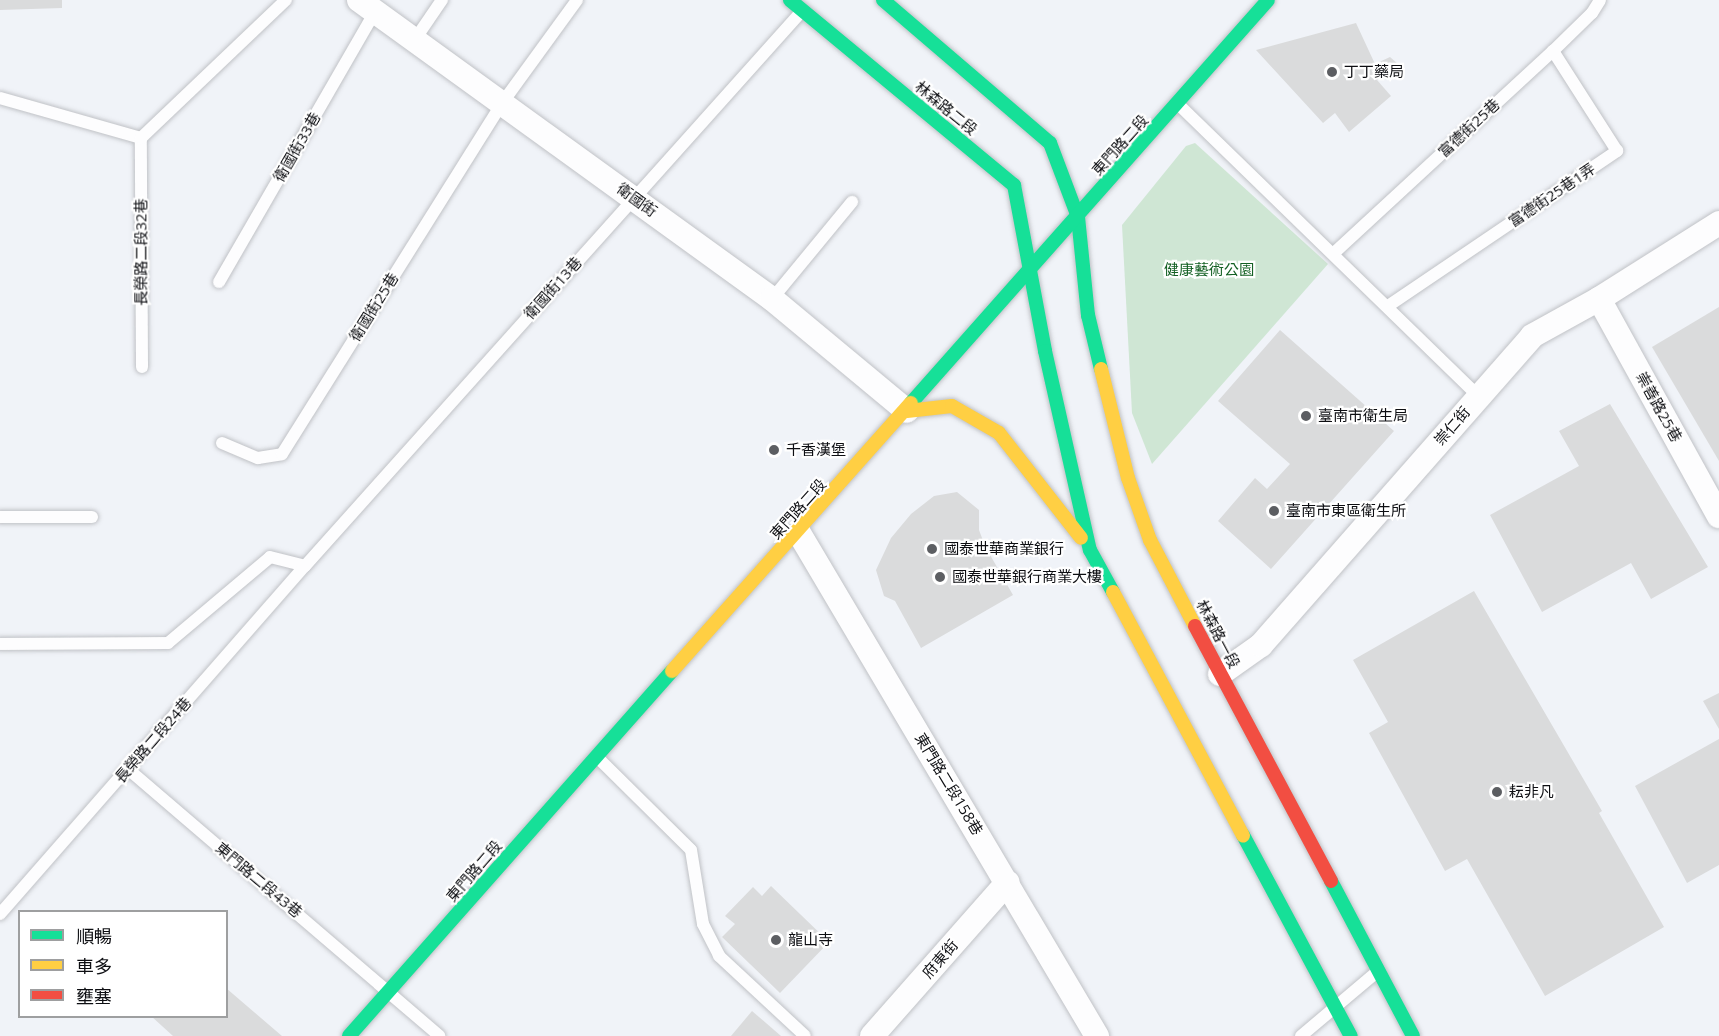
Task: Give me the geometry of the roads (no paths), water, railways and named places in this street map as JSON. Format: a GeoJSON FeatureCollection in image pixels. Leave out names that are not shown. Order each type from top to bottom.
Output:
{"type":"FeatureCollection","features":[{"type":"Feature","properties":{"kind":"street","name":"林森路二段"},"geometry":{"type":"LineString","coordinates":[[790,0],[1014,185],[1030,271]]}},
{"type":"Feature","properties":{"kind":"street"},"geometry":{"type":"LineString","coordinates":[[883,0],[1050,143],[1078,217]]}},
{"type":"Feature","properties":{"kind":"street","name":"東門路二段"},"geometry":{"type":"LineString","coordinates":[[349,1036],[596,757],[908,411],[1268,0]]}},
{"type":"Feature","properties":{"kind":"street","name":"衛國街"},"geometry":{"type":"LineString","coordinates":[[367,6],[500,106],[635,197],[772,299],[908,411]]}},
{"type":"Feature","properties":{"kind":"street","name":"林森路一段"},"geometry":{"type":"LineString","coordinates":[[1078,217],[1088,315],[1128,478],[1150,540],[1413,1036]]}},
{"type":"Feature","properties":{"kind":"street","name":"崇仁街"},"geometry":{"type":"LineString","coordinates":[[1220,674],[1261,645],[1532,336],[1599,299],[1719,223]]}},
{"type":"Feature","properties":{"kind":"street"},"geometry":{"type":"LineString","coordinates":[[1030,271],[1090,550]]}},
{"type":"Feature","properties":{"kind":"street","name":"崇善路25巷"},"geometry":{"type":"LineString","coordinates":[[1599,299],[1719,516]]}},
{"type":"Feature","properties":{"kind":"street"},"geometry":{"type":"LineString","coordinates":[[908,411],[952,406],[999,433],[1090,550],[1350,1036]]}},
{"type":"Feature","properties":{"kind":"street","name":"東門路二段158巷"},"geometry":{"type":"LineString","coordinates":[[799,533],[1008,882],[1097,1036]]}},
{"type":"Feature","properties":{"kind":"street","name":"府東街"},"geometry":{"type":"LineString","coordinates":[[872,1036],[1008,882]]}},
{"type":"Feature","properties":{"kind":"lane"},"geometry":{"type":"LineString","coordinates":[[0,98],[141,138],[286,0]]}},
{"type":"Feature","properties":{"kind":"lane"},"geometry":{"type":"LineString","coordinates":[[414,41],[442,0]]}},
{"type":"Feature","properties":{"kind":"lane","name":"衛國街25巷"},"geometry":{"type":"LineString","coordinates":[[222,443],[258,458],[282,454],[500,106],[577,0]]}},
{"type":"Feature","properties":{"kind":"lane","name":"富德街25巷"},"geometry":{"type":"LineString","coordinates":[[1334,253],[1553,51],[1592,13],[1600,0]]}},
{"type":"Feature","properties":{"kind":"lane","name":"衛國街33巷"},"geometry":{"type":"LineString","coordinates":[[219,282],[367,6]]}},
{"type":"Feature","properties":{"kind":"lane","name":"衛國街13巷"},"geometry":{"type":"LineString","coordinates":[[305,566],[802,11]]}},
{"type":"Feature","properties":{"kind":"lane","name":"富德街25巷1弄"},"geometry":{"type":"LineString","coordinates":[[1388,306],[1617,150],[1553,51]]}},
{"type":"Feature","properties":{"kind":"lane"},"geometry":{"type":"LineString","coordinates":[[1178,104],[1334,253],[1478,396]]}},
{"type":"Feature","properties":{"kind":"lane","name":"長榮路二段32巷"},"geometry":{"type":"LineString","coordinates":[[141,138],[142,367]]}},
{"type":"Feature","properties":{"kind":"lane"},"geometry":{"type":"LineString","coordinates":[[772,299],[852,202]]}},
{"type":"Feature","properties":{"kind":"lane"},"geometry":{"type":"LineString","coordinates":[[0,517],[92,517]]}},
{"type":"Feature","properties":{"kind":"lane"},"geometry":{"type":"LineString","coordinates":[[0,644],[168,643],[270,557],[305,566]]}},
{"type":"Feature","properties":{"kind":"lane","name":"長榮路二段24巷"},"geometry":{"type":"LineString","coordinates":[[0,914],[305,566]]}},
{"type":"Feature","properties":{"kind":"lane"},"geometry":{"type":"LineString","coordinates":[[596,757],[692,850],[703,924],[719,956],[805,1036]]}},
{"type":"Feature","properties":{"kind":"lane","name":"東門路二段43巷"},"geometry":{"type":"LineString","coordinates":[[128,769],[440,1036]]}},
{"type":"Feature","properties":{"kind":"lane"},"geometry":{"type":"LineString","coordinates":[[1301,1036],[1379,970]]}},
{"type":"Feature","properties":{"kind":"place","name":"丁丁藥局"},"geometry":{"type":"Point","coordinates":[1332,72]}},
{"type":"Feature","properties":{"kind":"place","name":"臺南市衛生局"},"geometry":{"type":"Point","coordinates":[1306,416]}},
{"type":"Feature","properties":{"kind":"place","name":"千香漢堡"},"geometry":{"type":"Point","coordinates":[774,450]}},
{"type":"Feature","properties":{"kind":"place","name":"臺南市東區衛生所"},"geometry":{"type":"Point","coordinates":[1274,511]}},
{"type":"Feature","properties":{"kind":"place","name":"國泰世華商業銀行"},"geometry":{"type":"Point","coordinates":[932,549]}},
{"type":"Feature","properties":{"kind":"place","name":"國泰世華銀行商業大樓"},"geometry":{"type":"Point","coordinates":[940,577]}},
{"type":"Feature","properties":{"kind":"place","name":"耘非凡"},"geometry":{"type":"Point","coordinates":[1497,792]}},
{"type":"Feature","properties":{"kind":"place","name":"龍山寺"},"geometry":{"type":"Point","coordinates":[776,940]}},
{"type":"Feature","properties":{"kind":"park label","name":"健康藝術公園"},"geometry":{"type":"Point","coordinates":[1209,270]}}]}
